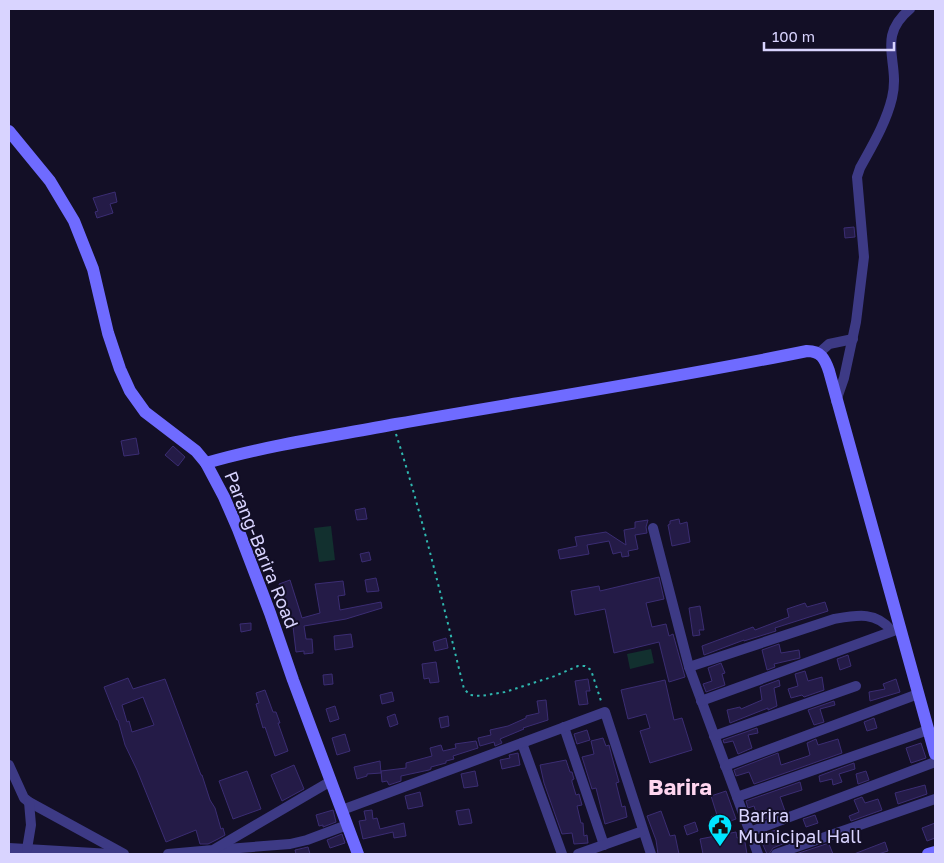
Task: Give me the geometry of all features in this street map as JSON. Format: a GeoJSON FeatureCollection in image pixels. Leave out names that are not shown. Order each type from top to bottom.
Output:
{"type":"FeatureCollection","features":[{"type":"Feature","properties":{"kind":"street"},"geometry":{"type":"LineString","coordinates":[[836,401],[844,378],[853,339],[864,257],[857,177],[892,101],[894,89],[891,52],[892,32],[895,23],[910,9]]}},
{"type":"Feature","properties":{"kind":"street","name":"Parang-Barira Road"},"geometry":{"type":"LineString","coordinates":[[9,131],[50,182],[74,221],[93,269],[111,342],[130,392],[145,412],[185,441],[206,463],[224,497],[238,529],[358,854]]}},
{"type":"Feature","properties":{"kind":"street"},"geometry":{"type":"LineString","coordinates":[[819,353],[829,344],[853,339]]}},
{"type":"Feature","properties":{"kind":"street"},"geometry":{"type":"LineString","coordinates":[[206,463],[254,451],[393,425],[807,351],[819,353],[827,364],[896,630],[918,694],[935,754]]}},
{"type":"Feature","properties":{"kind":"street"},"geometry":{"type":"LineString","coordinates":[[654,528],[689,668],[758,854]]}},
{"type":"Feature","properties":{"kind":"street"},"geometry":{"type":"LineString","coordinates":[[689,668],[834,619],[872,616],[896,630]]}},
{"type":"Feature","properties":{"kind":"street"},"geometry":{"type":"LineString","coordinates":[[701,701],[896,630]]}},
{"type":"Feature","properties":{"kind":"street"},"geometry":{"type":"LineString","coordinates":[[714,736],[856,686]]}},
{"type":"Feature","properties":{"kind":"street"},"geometry":{"type":"LineString","coordinates":[[725,766],[918,694]]}},
{"type":"Feature","properties":{"kind":"street"},"geometry":{"type":"LineString","coordinates":[[342,810],[605,712],[651,854]]}},
{"type":"Feature","properties":{"kind":"street"},"geometry":{"type":"LineString","coordinates":[[564,727],[604,844]]}},
{"type":"Feature","properties":{"kind":"street"},"geometry":{"type":"LineString","coordinates":[[737,797],[928,730]]}},
{"type":"Feature","properties":{"kind":"street"},"geometry":{"type":"LineString","coordinates":[[522,743],[562,854]]}},
{"type":"Feature","properties":{"kind":"street"},"geometry":{"type":"LineString","coordinates":[[750,832],[935,762]]}},
{"type":"Feature","properties":{"kind":"street"},"geometry":{"type":"LineString","coordinates":[[9,765],[24,798],[29,802],[124,854]]}},
{"type":"Feature","properties":{"kind":"street"},"geometry":{"type":"LineString","coordinates":[[213,850],[331,781]]}},
{"type":"Feature","properties":{"kind":"street"},"geometry":{"type":"LineString","coordinates":[[776,854],[935,799]]}},
{"type":"Feature","properties":{"kind":"street"},"geometry":{"type":"LineString","coordinates":[[26,849],[31,825],[29,802]]}},
{"type":"Feature","properties":{"kind":"street"},"geometry":{"type":"LineString","coordinates":[[168,854],[290,844],[307,840],[347,825]]}},
{"type":"Feature","properties":{"kind":"street"},"geometry":{"type":"LineString","coordinates":[[578,854],[644,831]]}},
{"type":"Feature","properties":{"kind":"street"},"geometry":{"type":"LineString","coordinates":[[9,848],[111,854]]}},
{"type":"Feature","properties":{"kind":"street"},"geometry":{"type":"LineString","coordinates":[[928,854],[935,852]]}},
{"type":"Feature","properties":{"kind":"path"},"geometry":{"type":"LineString","coordinates":[[393,425],[415,496],[464,689],[470,695],[482,696],[505,692],[578,666],[585,666],[591,670],[605,712]]}},
{"type":"Feature","properties":{"kind":"green space"},"geometry":{"type":"Polygon","coordinates":[[[331,526],[335,560],[319,562],[314,528],[331,526]]]}},
{"type":"Feature","properties":{"kind":"green space"},"geometry":{"type":"Polygon","coordinates":[[[651,649],[654,663],[630,669],[627,654],[651,649]]]}},
{"type":"Feature","properties":{"kind":"building"},"geometry":{"type":"Polygon","coordinates":[[[115,192],[117,202],[110,204],[113,213],[97,218],[95,212],[98,211],[93,198],[115,192]]]}},
{"type":"Feature","properties":{"kind":"building"},"geometry":{"type":"Polygon","coordinates":[[[854,227],[855,237],[845,238],[844,228],[854,227]]]}},
{"type":"Feature","properties":{"kind":"building"},"geometry":{"type":"Polygon","coordinates":[[[136,438],[139,454],[124,456],[121,441],[136,438]]]}},
{"type":"Feature","properties":{"kind":"building"},"geometry":{"type":"Polygon","coordinates":[[[173,446],[185,457],[178,466],[165,455],[173,446]]]}},
{"type":"Feature","properties":{"kind":"building"},"geometry":{"type":"Polygon","coordinates":[[[365,508],[367,519],[357,520],[355,510],[365,508]]]}},
{"type":"Feature","properties":{"kind":"building"},"geometry":{"type":"Polygon","coordinates":[[[679,519],[680,524],[687,522],[690,542],[672,546],[668,525],[670,521],[679,519]]]}},
{"type":"Feature","properties":{"kind":"building"},"geometry":{"type":"Polygon","coordinates":[[[648,520],[647,533],[635,535],[638,549],[628,551],[629,556],[622,557],[621,552],[613,554],[609,541],[587,545],[589,554],[560,559],[558,550],[577,546],[575,537],[606,532],[626,545],[624,530],[635,528],[635,522],[648,520]]]}},
{"type":"Feature","properties":{"kind":"building"},"geometry":{"type":"Polygon","coordinates":[[[369,552],[371,560],[362,562],[360,554],[369,552]]]}},
{"type":"Feature","properties":{"kind":"building"},"geometry":{"type":"Polygon","coordinates":[[[659,577],[664,599],[646,603],[652,627],[666,624],[669,636],[673,634],[685,677],[669,682],[659,642],[614,653],[605,609],[575,615],[571,591],[599,586],[600,591],[659,577]]]}},
{"type":"Feature","properties":{"kind":"building"},"geometry":{"type":"Polygon","coordinates":[[[376,578],[379,591],[367,592],[365,580],[376,578]]]}},
{"type":"Feature","properties":{"kind":"building"},"geometry":{"type":"Polygon","coordinates":[[[290,580],[302,618],[320,613],[315,584],[343,581],[345,595],[338,596],[340,610],[381,602],[382,608],[346,619],[304,626],[306,639],[312,639],[313,653],[304,654],[304,651],[296,652],[292,618],[290,618],[279,584],[290,580]]]}},
{"type":"Feature","properties":{"kind":"building"},"geometry":{"type":"Polygon","coordinates":[[[825,602],[828,611],[775,628],[776,631],[744,640],[704,655],[702,646],[753,627],[755,630],[789,617],[787,609],[805,603],[807,607],[825,602]]]}},
{"type":"Feature","properties":{"kind":"building"},"geometry":{"type":"Polygon","coordinates":[[[700,606],[704,630],[699,630],[700,635],[693,636],[689,608],[700,606]]]}},
{"type":"Feature","properties":{"kind":"building"},"geometry":{"type":"Polygon","coordinates":[[[251,623],[251,630],[241,632],[240,624],[251,623]]]}},
{"type":"Feature","properties":{"kind":"building"},"geometry":{"type":"Polygon","coordinates":[[[351,634],[353,647],[335,650],[334,636],[351,634]]]}},
{"type":"Feature","properties":{"kind":"building"},"geometry":{"type":"Polygon","coordinates":[[[446,638],[448,648],[435,651],[433,642],[446,638]]]}},
{"type":"Feature","properties":{"kind":"building"},"geometry":{"type":"Polygon","coordinates":[[[779,644],[781,653],[799,650],[800,658],[774,664],[775,667],[767,670],[762,650],[779,644]]]}},
{"type":"Feature","properties":{"kind":"building"},"geometry":{"type":"Polygon","coordinates":[[[848,655],[851,666],[840,670],[837,659],[848,655]]]}},
{"type":"Feature","properties":{"kind":"building"},"geometry":{"type":"Polygon","coordinates":[[[436,662],[439,682],[430,683],[429,678],[424,679],[422,664],[436,662]]]}},
{"type":"Feature","properties":{"kind":"building"},"geometry":{"type":"Polygon","coordinates":[[[721,663],[725,673],[722,674],[725,685],[706,692],[703,684],[712,681],[708,668],[721,663]]]}},
{"type":"Feature","properties":{"kind":"building"},"geometry":{"type":"Polygon","coordinates":[[[805,671],[808,681],[822,677],[824,690],[804,697],[802,695],[791,698],[788,689],[798,686],[795,674],[805,671]]]}},
{"type":"Feature","properties":{"kind":"building"},"geometry":{"type":"Polygon","coordinates":[[[332,674],[333,684],[324,685],[323,675],[332,674]]]}},
{"type":"Feature","properties":{"kind":"building"},"geometry":{"type":"Polygon","coordinates":[[[128,678],[133,689],[165,679],[210,800],[215,808],[221,829],[223,828],[225,835],[208,844],[200,844],[196,830],[166,842],[125,745],[118,720],[104,687],[128,678]],[[143,697],[122,705],[132,732],[154,725],[143,697]]]}},
{"type":"Feature","properties":{"kind":"building"},"geometry":{"type":"Polygon","coordinates":[[[588,679],[590,691],[586,691],[588,704],[579,705],[575,681],[588,679]]]}},
{"type":"Feature","properties":{"kind":"building"},"geometry":{"type":"Polygon","coordinates":[[[896,679],[900,692],[870,701],[869,692],[885,689],[883,684],[896,679]]]}},
{"type":"Feature","properties":{"kind":"building"},"geometry":{"type":"Polygon","coordinates":[[[665,680],[674,720],[682,718],[692,750],[650,763],[640,731],[650,728],[646,714],[628,719],[621,690],[665,680]]]}},
{"type":"Feature","properties":{"kind":"building"},"geometry":{"type":"Polygon","coordinates":[[[779,680],[780,686],[774,688],[777,706],[730,723],[727,710],[740,707],[741,709],[762,700],[760,687],[779,680]]]}},
{"type":"Feature","properties":{"kind":"building"},"geometry":{"type":"Polygon","coordinates":[[[265,690],[273,712],[276,712],[288,751],[275,756],[265,727],[263,728],[256,704],[259,703],[256,693],[265,690]]]}},
{"type":"Feature","properties":{"kind":"building"},"geometry":{"type":"Polygon","coordinates":[[[392,692],[394,701],[382,704],[380,695],[392,692]]]}},
{"type":"Feature","properties":{"kind":"building"},"geometry":{"type":"Polygon","coordinates":[[[546,700],[548,720],[523,728],[500,739],[502,743],[495,746],[494,742],[480,746],[478,738],[491,735],[490,730],[508,726],[526,718],[526,716],[539,713],[537,701],[546,700]]]}},
{"type":"Feature","properties":{"kind":"building"},"geometry":{"type":"Polygon","coordinates":[[[834,701],[835,705],[820,709],[824,722],[814,725],[808,710],[834,701]]]}},
{"type":"Feature","properties":{"kind":"building"},"geometry":{"type":"Polygon","coordinates":[[[335,706],[339,719],[330,722],[326,709],[335,706]]]}},
{"type":"Feature","properties":{"kind":"building"},"geometry":{"type":"Polygon","coordinates":[[[395,714],[398,724],[390,727],[387,717],[395,714]]]}},
{"type":"Feature","properties":{"kind":"building"},"geometry":{"type":"Polygon","coordinates":[[[448,716],[449,726],[441,728],[439,718],[448,716]]]}},
{"type":"Feature","properties":{"kind":"building"},"geometry":{"type":"Polygon","coordinates":[[[874,718],[877,728],[867,731],[864,722],[874,718]]]}},
{"type":"Feature","properties":{"kind":"building"},"geometry":{"type":"Polygon","coordinates":[[[757,728],[758,733],[748,735],[752,748],[738,754],[733,741],[724,743],[723,740],[757,728]]]}},
{"type":"Feature","properties":{"kind":"building"},"geometry":{"type":"Polygon","coordinates":[[[587,730],[590,740],[577,744],[574,734],[587,730]]]}},
{"type":"Feature","properties":{"kind":"building"},"geometry":{"type":"Polygon","coordinates":[[[345,734],[350,751],[337,755],[332,738],[345,734]]]}},
{"type":"Feature","properties":{"kind":"building"},"geometry":{"type":"Polygon","coordinates":[[[603,738],[606,746],[609,745],[619,782],[616,783],[622,807],[625,806],[627,817],[605,824],[596,788],[592,789],[582,757],[594,754],[591,741],[603,738]]]}},
{"type":"Feature","properties":{"kind":"building"},"geometry":{"type":"Polygon","coordinates":[[[816,739],[818,745],[838,739],[842,753],[754,784],[749,772],[736,776],[734,770],[778,753],[781,765],[808,756],[810,755],[807,743],[816,739]]]}},
{"type":"Feature","properties":{"kind":"building"},"geometry":{"type":"Polygon","coordinates":[[[476,741],[478,748],[453,756],[454,759],[446,761],[446,763],[431,767],[429,770],[401,776],[401,781],[389,785],[387,781],[382,782],[381,771],[406,768],[406,763],[432,756],[430,748],[441,745],[443,751],[456,748],[455,744],[476,741]]]}},
{"type":"Feature","properties":{"kind":"building"},"geometry":{"type":"Polygon","coordinates":[[[921,743],[926,758],[911,763],[906,748],[921,743]]]}},
{"type":"Feature","properties":{"kind":"building"},"geometry":{"type":"Polygon","coordinates":[[[518,753],[520,765],[502,769],[500,760],[510,758],[509,755],[518,753]]]}},
{"type":"Feature","properties":{"kind":"building"},"geometry":{"type":"Polygon","coordinates":[[[566,760],[574,779],[572,782],[576,795],[579,794],[582,805],[577,806],[581,823],[583,823],[584,836],[587,835],[588,843],[574,844],[572,833],[562,834],[544,783],[540,765],[566,760]]]}},
{"type":"Feature","properties":{"kind":"building"},"geometry":{"type":"Polygon","coordinates":[[[380,761],[381,773],[367,774],[367,776],[357,779],[354,767],[380,761]]]}},
{"type":"Feature","properties":{"kind":"building"},"geometry":{"type":"Polygon","coordinates":[[[854,763],[855,769],[839,774],[842,782],[833,785],[832,779],[820,782],[819,776],[854,763]]]}},
{"type":"Feature","properties":{"kind":"building"},"geometry":{"type":"Polygon","coordinates":[[[294,765],[304,789],[282,801],[271,775],[294,765]]]}},
{"type":"Feature","properties":{"kind":"building"},"geometry":{"type":"Polygon","coordinates":[[[247,771],[261,809],[233,819],[219,781],[247,771]]]}},
{"type":"Feature","properties":{"kind":"building"},"geometry":{"type":"Polygon","coordinates":[[[475,771],[478,786],[464,788],[461,774],[475,771]]]}},
{"type":"Feature","properties":{"kind":"building"},"geometry":{"type":"Polygon","coordinates":[[[866,771],[869,780],[858,784],[856,774],[866,771]]]}},
{"type":"Feature","properties":{"kind":"building"},"geometry":{"type":"Polygon","coordinates":[[[800,782],[802,790],[780,797],[785,811],[759,821],[754,806],[748,808],[746,801],[800,782]]]}},
{"type":"Feature","properties":{"kind":"building"},"geometry":{"type":"Polygon","coordinates":[[[925,785],[927,794],[898,804],[895,793],[925,785]]]}},
{"type":"Feature","properties":{"kind":"building"},"geometry":{"type":"Polygon","coordinates":[[[726,791],[736,819],[714,827],[711,817],[717,815],[711,796],[726,791]]]}},
{"type":"Feature","properties":{"kind":"building"},"geometry":{"type":"Polygon","coordinates":[[[420,792],[423,806],[408,809],[405,796],[420,792]]]}},
{"type":"Feature","properties":{"kind":"building"},"geometry":{"type":"Polygon","coordinates":[[[862,797],[865,803],[878,799],[882,810],[851,821],[849,816],[859,812],[854,800],[862,797]]]}},
{"type":"Feature","properties":{"kind":"building"},"geometry":{"type":"Polygon","coordinates":[[[469,809],[472,823],[459,825],[456,811],[469,809]]]}},
{"type":"Feature","properties":{"kind":"building"},"geometry":{"type":"Polygon","coordinates":[[[333,810],[336,822],[323,827],[323,825],[319,826],[316,815],[333,810]]]}},
{"type":"Feature","properties":{"kind":"building"},"geometry":{"type":"Polygon","coordinates":[[[372,810],[373,819],[377,818],[380,829],[404,823],[406,836],[394,838],[393,832],[363,839],[359,821],[366,820],[364,811],[372,810]]]}},
{"type":"Feature","properties":{"kind":"building"},"geometry":{"type":"Polygon","coordinates":[[[661,811],[670,836],[675,835],[679,854],[658,854],[656,840],[647,816],[661,811]]]}},
{"type":"Feature","properties":{"kind":"building"},"geometry":{"type":"Polygon","coordinates":[[[815,815],[818,823],[806,827],[803,819],[815,815]]]}},
{"type":"Feature","properties":{"kind":"building"},"geometry":{"type":"Polygon","coordinates":[[[695,822],[698,831],[687,835],[684,826],[695,822]]]}},
{"type":"Feature","properties":{"kind":"building"},"geometry":{"type":"Polygon","coordinates":[[[935,823],[935,838],[927,841],[922,828],[935,823]]]}},
{"type":"Feature","properties":{"kind":"building"},"geometry":{"type":"Polygon","coordinates":[[[776,830],[778,839],[783,837],[785,843],[773,848],[767,854],[763,845],[768,843],[766,833],[776,830]]]}},
{"type":"Feature","properties":{"kind":"building","name":"Barira Municipal Hall"},"geometry":{"type":"Polygon","coordinates":[[[736,832],[737,838],[744,836],[747,854],[703,854],[700,839],[736,832]]]}},
{"type":"Feature","properties":{"kind":"building"},"geometry":{"type":"Polygon","coordinates":[[[342,834],[345,843],[330,848],[327,840],[342,834]]]}},
{"type":"Feature","properties":{"kind":"building"},"geometry":{"type":"Polygon","coordinates":[[[885,842],[888,851],[878,854],[854,854],[885,842]]]}},
{"type":"Feature","properties":{"kind":"building"},"geometry":{"type":"Polygon","coordinates":[[[829,844],[833,854],[796,854],[829,844]]]}},
{"type":"Feature","properties":{"kind":"building"},"geometry":{"type":"Polygon","coordinates":[[[308,847],[310,854],[296,854],[295,850],[308,847]]]}},
{"type":"Feature","properties":{"kind":"place","name":"Barira Municipal Hall"},"geometry":{"type":"Point","coordinates":[720,847]}},
{"type":"Feature","properties":{"kind":"district","name":"Barira"},"geometry":{"type":"Point","coordinates":[680,787]}}]}
